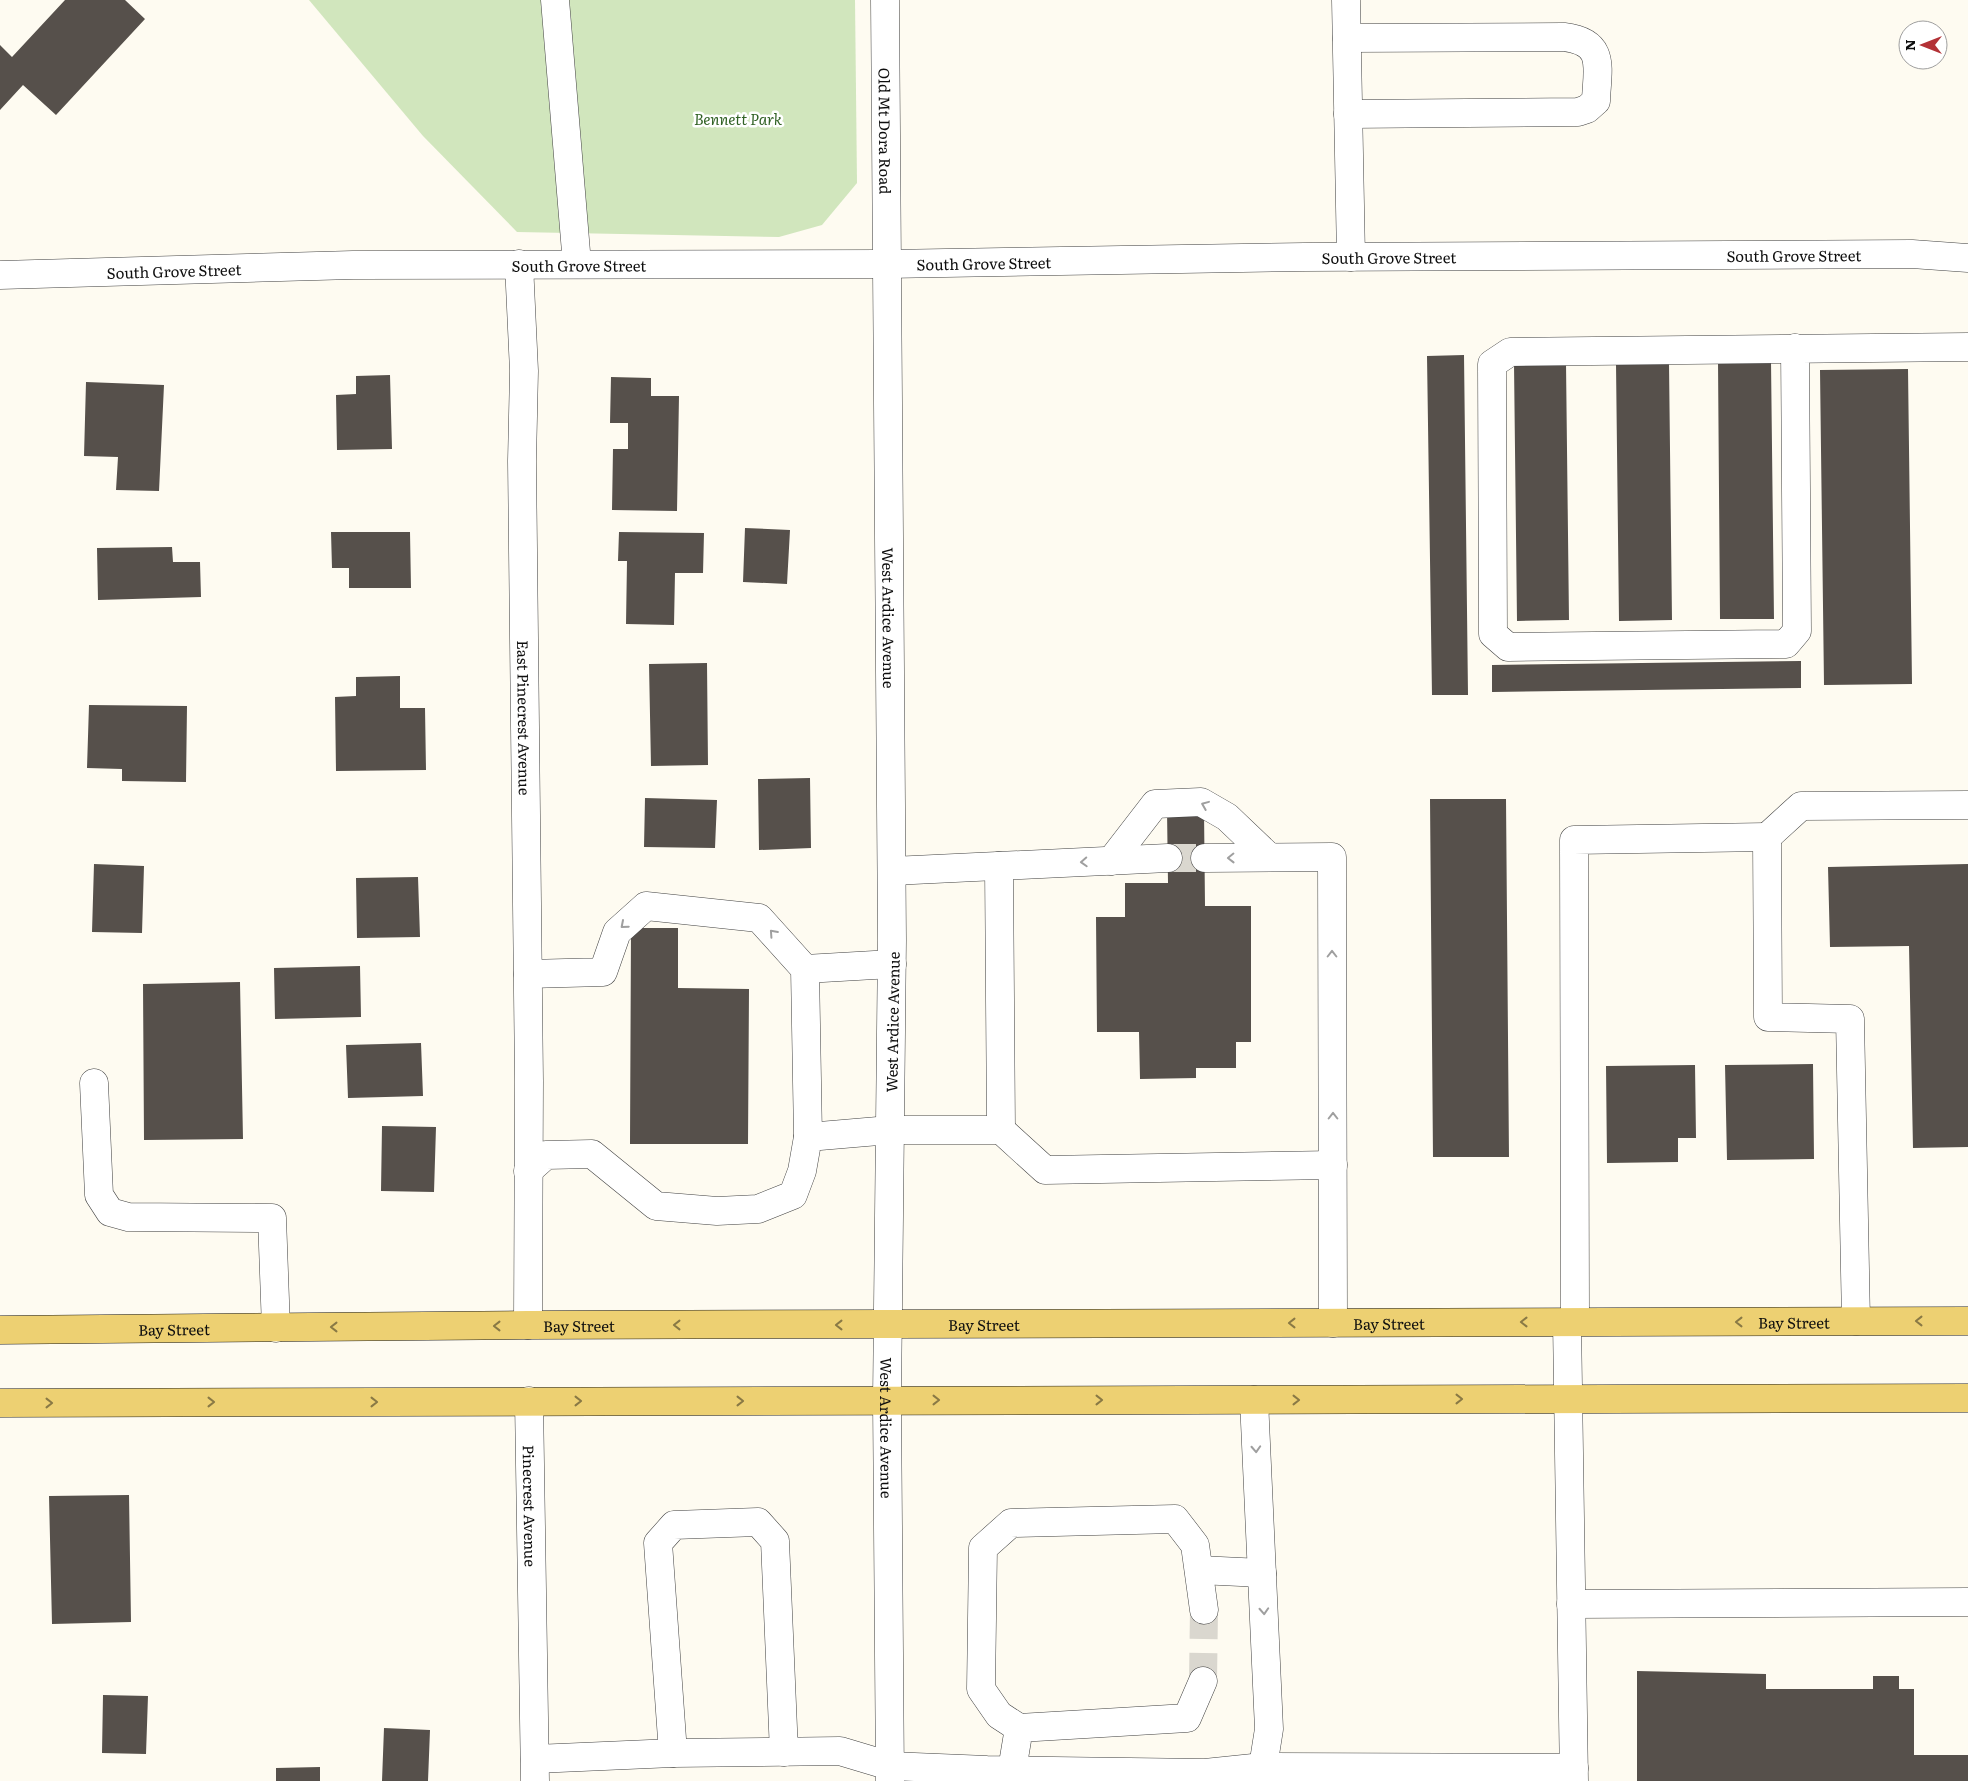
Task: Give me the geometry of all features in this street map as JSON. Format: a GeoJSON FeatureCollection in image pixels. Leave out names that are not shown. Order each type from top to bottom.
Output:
{"type":"FeatureCollection","features":[{"type":"Feature","properties":{"kind":"main road","name":"Bay Street"},"geometry":{"type":"LineString","coordinates":[[0,1330],[528,1325],[1968,1320]]}},
{"type":"Feature","properties":{"kind":"main road"},"geometry":{"type":"LineString","coordinates":[[0,1403],[1968,1398]]}},
{"type":"Feature","properties":{"kind":"street"},"geometry":{"type":"LineString","coordinates":[[554,0],[577,264]]}},
{"type":"Feature","properties":{"kind":"street","name":"Old Mt Dora Road"},"geometry":{"type":"LineString","coordinates":[[885,0],[887,264]]}},
{"type":"Feature","properties":{"kind":"street"},"geometry":{"type":"LineString","coordinates":[[1346,0],[1351,257]]}},
{"type":"Feature","properties":{"kind":"street"},"geometry":{"type":"LineString","coordinates":[[1347,38],[1564,37],[1574,38],[1590,46],[1596,52],[1597,61],[1596,101],[1587,109],[1578,112],[1348,114]]}},
{"type":"Feature","properties":{"kind":"street","name":"South Grove Street"},"geometry":{"type":"LineString","coordinates":[[0,275],[353,265],[887,264],[1351,257],[1912,254],[1968,258]]}},
{"type":"Feature","properties":{"kind":"street","name":"East Pinecrest Avenue"},"geometry":{"type":"LineString","coordinates":[[519,264],[524,371],[522,461],[528,974],[528,1171]]}},
{"type":"Feature","properties":{"kind":"street","name":"West Ardice Avenue"},"geometry":{"type":"LineString","coordinates":[[887,264],[892,871],[887,1400],[890,1774]]}},
{"type":"Feature","properties":{"kind":"street"},"geometry":{"type":"LineString","coordinates":[[1795,348],[1797,631],[1786,644],[1508,647],[1493,634],[1492,364],[1510,352],[1795,348],[1968,346]]}},
{"type":"Feature","properties":{"kind":"street"},"geometry":{"type":"LineString","coordinates":[[1111,861],[1155,804],[1201,802],[1227,817],[1269,857]]}},
{"type":"Feature","properties":{"kind":"street"},"geometry":{"type":"LineString","coordinates":[[534,1770],[673,1753],[840,1751],[890,1774],[1205,1773],[1263,1767],[1574,1775],[1568,1399],[1571,1322],[1574,840],[1767,838],[1801,806],[1968,805]]}},
{"type":"Feature","properties":{"kind":"street"},"geometry":{"type":"LineString","coordinates":[[1767,838],[1768,1018],[1850,1019],[1856,1321]]}},
{"type":"Feature","properties":{"kind":"street"},"geometry":{"type":"LineString","coordinates":[[1205,858],[1332,857],[1333,1323]]}},
{"type":"Feature","properties":{"kind":"street"},"geometry":{"type":"LineString","coordinates":[[892,871],[1168,858]]}},
{"type":"Feature","properties":{"kind":"street"},"geometry":{"type":"LineString","coordinates":[[998,866],[1001,1130]]}},
{"type":"Feature","properties":{"kind":"street"},"geometry":{"type":"LineString","coordinates":[[528,974],[604,972],[616,932],[646,906],[759,918],[805,969],[808,1137],[802,1171],[793,1195],[758,1209],[716,1211],[656,1206],[592,1154],[546,1155],[528,1171],[528,1325]]}},
{"type":"Feature","properties":{"kind":"street"},"geometry":{"type":"LineString","coordinates":[[805,969],[892,964]]}},
{"type":"Feature","properties":{"kind":"street"},"geometry":{"type":"LineString","coordinates":[[94,1082],[99,1195],[110,1212],[128,1217],[272,1218],[276,1328]]}},
{"type":"Feature","properties":{"kind":"street"},"geometry":{"type":"LineString","coordinates":[[808,1137],[890,1130],[1001,1130],[1045,1170],[1333,1165]]}},
{"type":"Feature","properties":{"kind":"street"},"geometry":{"type":"LineString","coordinates":[[1254,1400],[1269,1729],[1263,1767]]}},
{"type":"Feature","properties":{"kind":"street","name":"Pinecrest Avenue"},"geometry":{"type":"LineString","coordinates":[[529,1401],[534,1770]]}},
{"type":"Feature","properties":{"kind":"street"},"geometry":{"type":"LineString","coordinates":[[1203,1681],[1187,1718],[1019,1728],[998,1715],[981,1689],[983,1548],[1011,1523],[1175,1519],[1196,1545],[1204,1610]]}},
{"type":"Feature","properties":{"kind":"street"},"geometry":{"type":"LineString","coordinates":[[673,1753],[658,1543],[674,1525],[758,1522],[775,1541],[784,1752]]}},
{"type":"Feature","properties":{"kind":"street"},"geometry":{"type":"LineString","coordinates":[[1199,1570],[1262,1573]]}},
{"type":"Feature","properties":{"kind":"street"},"geometry":{"type":"LineString","coordinates":[[1571,1604],[1968,1602]]}},
{"type":"Feature","properties":{"kind":"street"},"geometry":{"type":"LineString","coordinates":[[995,1774],[1019,1728]]}},
{"type":"Feature","properties":{"kind":"green space","name":"Bennett Park"},"geometry":{"type":"Polygon","coordinates":[[[309,0],[855,0],[857,183],[822,225],[779,237],[517,232],[423,136],[309,0]]]}},
{"type":"Feature","properties":{"kind":"building"},"geometry":{"type":"Polygon","coordinates":[[[65,0],[125,0],[145,19],[56,115],[23,85],[0,110],[0,45],[12,57],[65,0]]]}},
{"type":"Feature","properties":{"kind":"building"},"geometry":{"type":"Polygon","coordinates":[[[1464,355],[1468,695],[1432,695],[1427,356],[1464,355]]]}},
{"type":"Feature","properties":{"kind":"building"},"geometry":{"type":"Polygon","coordinates":[[[1718,361],[1771,361],[1774,619],[1720,619],[1718,361]]]}},
{"type":"Feature","properties":{"kind":"building"},"geometry":{"type":"Polygon","coordinates":[[[1566,363],[1569,620],[1517,621],[1514,364],[1566,363]]]}},
{"type":"Feature","properties":{"kind":"building"},"geometry":{"type":"Polygon","coordinates":[[[1669,363],[1672,620],[1619,621],[1616,364],[1669,363]]]}},
{"type":"Feature","properties":{"kind":"building"},"geometry":{"type":"Polygon","coordinates":[[[1908,369],[1912,684],[1824,685],[1820,370],[1908,369]]]}},
{"type":"Feature","properties":{"kind":"building"},"geometry":{"type":"Polygon","coordinates":[[[390,375],[392,449],[337,450],[336,395],[356,394],[356,376],[390,375]]]}},
{"type":"Feature","properties":{"kind":"building"},"geometry":{"type":"Polygon","coordinates":[[[611,377],[651,378],[651,396],[679,396],[677,511],[612,510],[613,449],[628,449],[628,423],[610,423],[611,377]]]}},
{"type":"Feature","properties":{"kind":"building"},"geometry":{"type":"Polygon","coordinates":[[[86,382],[164,385],[159,491],[116,490],[118,457],[84,456],[86,382]]]}},
{"type":"Feature","properties":{"kind":"building"},"geometry":{"type":"Polygon","coordinates":[[[745,528],[790,530],[787,584],[743,582],[745,528]]]}},
{"type":"Feature","properties":{"kind":"building"},"geometry":{"type":"Polygon","coordinates":[[[331,532],[410,532],[411,588],[349,588],[349,568],[332,568],[331,532]]]}},
{"type":"Feature","properties":{"kind":"building"},"geometry":{"type":"Polygon","coordinates":[[[619,532],[704,533],[703,573],[675,573],[674,625],[626,624],[627,561],[618,561],[619,532]]]}},
{"type":"Feature","properties":{"kind":"building"},"geometry":{"type":"Polygon","coordinates":[[[172,547],[173,562],[200,562],[201,597],[98,600],[97,548],[172,547]]]}},
{"type":"Feature","properties":{"kind":"building"},"geometry":{"type":"Polygon","coordinates":[[[1801,661],[1801,688],[1492,692],[1492,665],[1801,661]]]}},
{"type":"Feature","properties":{"kind":"building"},"geometry":{"type":"Polygon","coordinates":[[[707,663],[708,765],[651,766],[649,664],[707,663]]]}},
{"type":"Feature","properties":{"kind":"building"},"geometry":{"type":"Polygon","coordinates":[[[400,676],[400,708],[425,708],[426,770],[336,771],[335,697],[356,696],[356,677],[400,676]]]}},
{"type":"Feature","properties":{"kind":"building"},"geometry":{"type":"Polygon","coordinates":[[[89,705],[187,706],[186,782],[122,781],[122,769],[87,768],[89,705]]]}},
{"type":"Feature","properties":{"kind":"building"},"geometry":{"type":"Polygon","coordinates":[[[810,778],[811,848],[759,850],[758,779],[810,778]]]}},
{"type":"Feature","properties":{"kind":"building"},"geometry":{"type":"Polygon","coordinates":[[[645,798],[717,800],[715,848],[644,847],[645,798]]]}},
{"type":"Feature","properties":{"kind":"building"},"geometry":{"type":"Polygon","coordinates":[[[1430,799],[1506,799],[1509,1157],[1433,1157],[1430,799]]]}},
{"type":"Feature","properties":{"kind":"building"},"geometry":{"type":"Polygon","coordinates":[[[1167,810],[1204,810],[1205,906],[1251,906],[1251,1042],[1236,1042],[1236,1068],[1196,1068],[1196,1078],[1140,1079],[1139,1032],[1097,1032],[1096,917],[1125,917],[1125,883],[1168,883],[1167,810]]]}},
{"type":"Feature","properties":{"kind":"building"},"geometry":{"type":"Polygon","coordinates":[[[94,864],[144,866],[142,933],[92,932],[94,864]]]}},
{"type":"Feature","properties":{"kind":"building"},"geometry":{"type":"Polygon","coordinates":[[[1968,864],[1968,1147],[1913,1148],[1909,946],[1830,947],[1828,867],[1968,864]]]}},
{"type":"Feature","properties":{"kind":"building"},"geometry":{"type":"Polygon","coordinates":[[[418,877],[420,937],[357,938],[356,878],[418,877]]]}},
{"type":"Feature","properties":{"kind":"building"},"geometry":{"type":"Polygon","coordinates":[[[631,928],[678,928],[678,988],[749,989],[748,1144],[630,1144],[631,928]]]}},
{"type":"Feature","properties":{"kind":"building"},"geometry":{"type":"Polygon","coordinates":[[[360,966],[361,1017],[275,1019],[274,968],[360,966]]]}},
{"type":"Feature","properties":{"kind":"building"},"geometry":{"type":"Polygon","coordinates":[[[240,982],[243,1139],[144,1140],[143,984],[240,982]]]}},
{"type":"Feature","properties":{"kind":"building"},"geometry":{"type":"Polygon","coordinates":[[[421,1043],[423,1096],[348,1098],[346,1045],[421,1043]]]}},
{"type":"Feature","properties":{"kind":"building"},"geometry":{"type":"Polygon","coordinates":[[[1813,1064],[1814,1159],[1727,1160],[1725,1065],[1813,1064]]]}},
{"type":"Feature","properties":{"kind":"building"},"geometry":{"type":"Polygon","coordinates":[[[1695,1065],[1696,1138],[1678,1138],[1678,1162],[1607,1163],[1606,1066],[1695,1065]]]}},
{"type":"Feature","properties":{"kind":"building"},"geometry":{"type":"Polygon","coordinates":[[[382,1126],[436,1127],[434,1192],[381,1191],[382,1126]]]}},
{"type":"Feature","properties":{"kind":"building"},"geometry":{"type":"Polygon","coordinates":[[[129,1495],[131,1622],[52,1624],[49,1496],[129,1495]]]}},
{"type":"Feature","properties":{"kind":"building"},"geometry":{"type":"Polygon","coordinates":[[[1637,1671],[1766,1674],[1766,1689],[1873,1689],[1873,1676],[1899,1676],[1899,1689],[1914,1689],[1914,1755],[1968,1755],[1968,1781],[1637,1781],[1637,1671]]]}},
{"type":"Feature","properties":{"kind":"building"},"geometry":{"type":"Polygon","coordinates":[[[103,1695],[148,1696],[146,1754],[102,1753],[103,1695]]]}},
{"type":"Feature","properties":{"kind":"building"},"geometry":{"type":"Polygon","coordinates":[[[384,1728],[430,1730],[428,1781],[382,1781],[384,1728]]]}},
{"type":"Feature","properties":{"kind":"building"},"geometry":{"type":"Polygon","coordinates":[[[320,1767],[320,1781],[276,1781],[276,1768],[320,1767]]]}},
{"type":"Feature","properties":{"kind":"tunnel"},"geometry":{"type":"LineString","coordinates":[[1168,858],[1205,858]]}},
{"type":"Feature","properties":{"kind":"tunnel"},"geometry":{"type":"LineString","coordinates":[[1203,1681],[1204,1610]]}}]}
